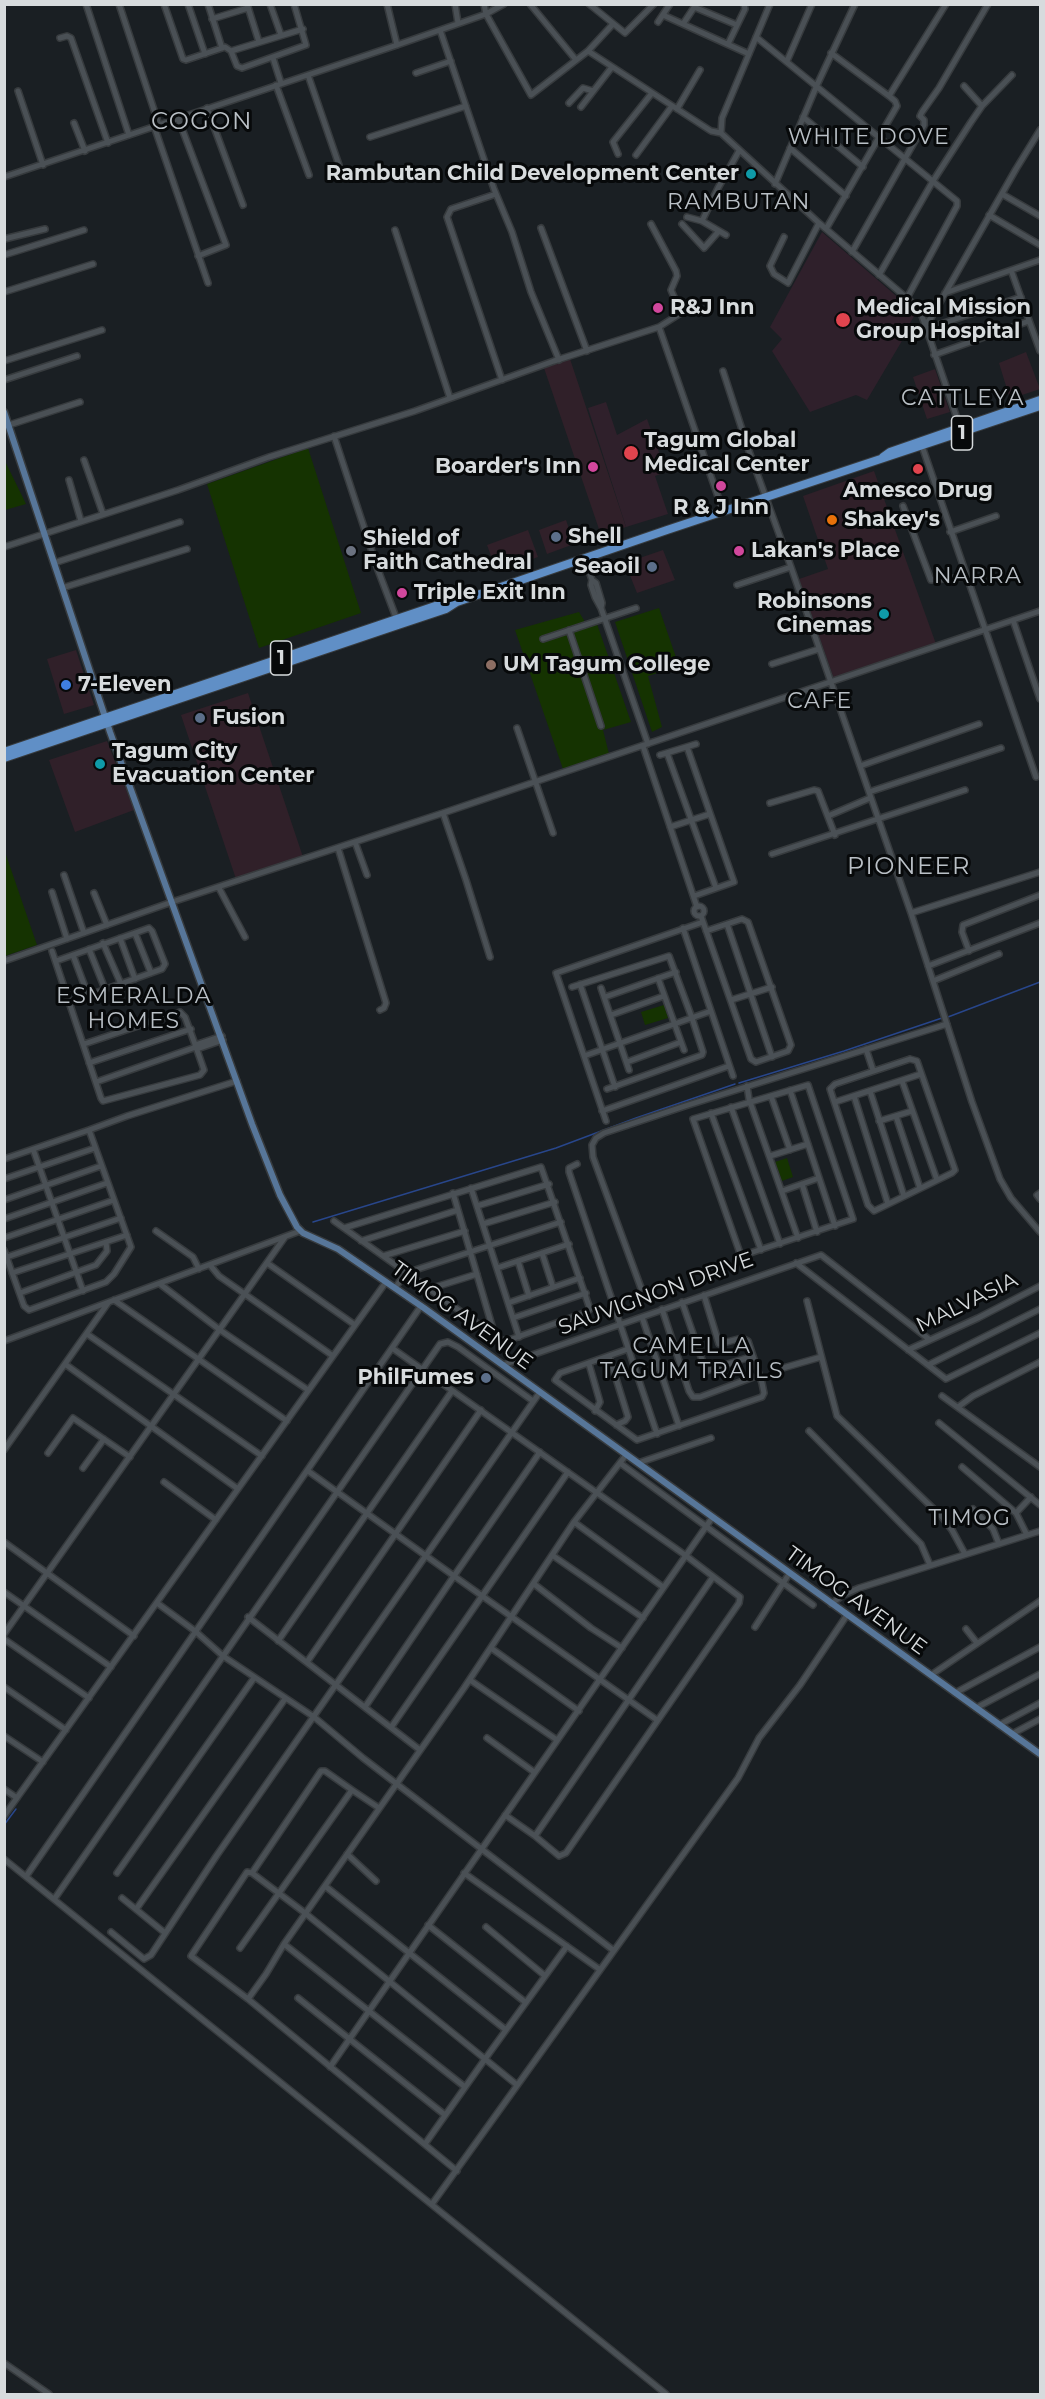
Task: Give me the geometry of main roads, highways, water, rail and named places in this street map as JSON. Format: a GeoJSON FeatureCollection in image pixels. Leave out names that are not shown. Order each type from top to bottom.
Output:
{"type":"FeatureCollection","features":[{"type":"Feature","properties":{"kind":"highway","name":"1"},"geometry":{"type":"LineString","coordinates":[[883,457],[891,457],[922,446],[1041,400]]}},
{"type":"Feature","properties":{"kind":"highway","name":"1"},"geometry":{"type":"LineString","coordinates":[[4,758],[22,749],[187,693],[446,609],[457,602],[883,457],[890,452],[1041,406]]}},
{"type":"Feature","properties":{"kind":"highway","name":"1"},"geometry":{"type":"LineString","coordinates":[[380,629],[397,620],[444,603],[457,602]]}},
{"type":"Feature","properties":{"kind":"highway","name":"1"},"geometry":{"type":"LineString","coordinates":[[4,752],[22,749]]}},
{"type":"Feature","properties":{"kind":"main road"},"geometry":{"type":"LineString","coordinates":[[4,412],[106,721]]}},
{"type":"Feature","properties":{"kind":"main road","name":"TIMOG AVENUE"},"geometry":{"type":"LineString","coordinates":[[106,721],[280,1195],[300,1231],[338,1249],[421,1306],[1041,1754]]}},
{"type":"Feature","properties":{"kind":"waterway"},"geometry":{"type":"LineString","coordinates":[[948,1017],[1040,982]]}},
{"type":"Feature","properties":{"kind":"waterway"},"geometry":{"type":"LineString","coordinates":[[739,1083],[942,1018]]}},
{"type":"Feature","properties":{"kind":"waterway"},"geometry":{"type":"LineString","coordinates":[[313,1222],[556,1148],[735,1084]]}},
{"type":"Feature","properties":{"kind":"waterway"},"geometry":{"type":"LineString","coordinates":[[4,1825],[16,1809]]}},
{"type":"Feature","properties":{"kind":"place","name":"Rambutan Child Development Center"},"geometry":{"type":"Point","coordinates":[751,174]}},
{"type":"Feature","properties":{"kind":"place","name":"R&J Inn"},"geometry":{"type":"Point","coordinates":[658,308]}},
{"type":"Feature","properties":{"kind":"place","name":"Medical Mission Group Hospital"},"geometry":{"type":"Point","coordinates":[843,320]}},
{"type":"Feature","properties":{"kind":"place","name":"Tagum Global Medical Center"},"geometry":{"type":"Point","coordinates":[631,453]}},
{"type":"Feature","properties":{"kind":"place","name":"Boarder's Inn"},"geometry":{"type":"Point","coordinates":[593,467]}},
{"type":"Feature","properties":{"kind":"place","name":"Amesco Drug"},"geometry":{"type":"Point","coordinates":[918,469]}},
{"type":"Feature","properties":{"kind":"place","name":"R & J Inn"},"geometry":{"type":"Point","coordinates":[721,486]}},
{"type":"Feature","properties":{"kind":"place","name":"Shakey's"},"geometry":{"type":"Point","coordinates":[832,520]}},
{"type":"Feature","properties":{"kind":"place","name":"Shell"},"geometry":{"type":"Point","coordinates":[556,537]}},
{"type":"Feature","properties":{"kind":"place","name":"Shield of Faith Cathedral"},"geometry":{"type":"Point","coordinates":[351,551]}},
{"type":"Feature","properties":{"kind":"place","name":"Lakan's Place"},"geometry":{"type":"Point","coordinates":[739,551]}},
{"type":"Feature","properties":{"kind":"place","name":"Seaoil"},"geometry":{"type":"Point","coordinates":[652,567]}},
{"type":"Feature","properties":{"kind":"place","name":"Triple Exit Inn"},"geometry":{"type":"Point","coordinates":[402,593]}},
{"type":"Feature","properties":{"kind":"place","name":"Robinsons Cinemas"},"geometry":{"type":"Point","coordinates":[884,614]}},
{"type":"Feature","properties":{"kind":"place","name":"UM Tagum College"},"geometry":{"type":"Point","coordinates":[491,665]}},
{"type":"Feature","properties":{"kind":"place","name":"7-Eleven"},"geometry":{"type":"Point","coordinates":[66,685]}},
{"type":"Feature","properties":{"kind":"place","name":"Fusion"},"geometry":{"type":"Point","coordinates":[200,718]}},
{"type":"Feature","properties":{"kind":"place","name":"Tagum City Evacuation Center"},"geometry":{"type":"Point","coordinates":[100,764]}},
{"type":"Feature","properties":{"kind":"place","name":"PhilFumes"},"geometry":{"type":"Point","coordinates":[486,1378]}},
{"type":"Feature","properties":{"kind":"district","name":"COGON"},"geometry":{"type":"Point","coordinates":[202,122]}},
{"type":"Feature","properties":{"kind":"district","name":"WHITE DOVE"},"geometry":{"type":"Point","coordinates":[869,138]}},
{"type":"Feature","properties":{"kind":"district","name":"RAMBUTAN"},"geometry":{"type":"Point","coordinates":[739,203]}},
{"type":"Feature","properties":{"kind":"district","name":"CATTLEYA"},"geometry":{"type":"Point","coordinates":[963,399]}},
{"type":"Feature","properties":{"kind":"district","name":"NARRA"},"geometry":{"type":"Point","coordinates":[978,577]}},
{"type":"Feature","properties":{"kind":"district","name":"CAFE"},"geometry":{"type":"Point","coordinates":[820,702]}},
{"type":"Feature","properties":{"kind":"district","name":"PIONEER"},"geometry":{"type":"Point","coordinates":[909,867]}},
{"type":"Feature","properties":{"kind":"district","name":"ESMERALDA HOMES"},"geometry":{"type":"Point","coordinates":[134,1010]}},
{"type":"Feature","properties":{"kind":"district","name":"CAMELLA TAGUM TRAILS"},"geometry":{"type":"Point","coordinates":[692,1360]}},
{"type":"Feature","properties":{"kind":"district","name":"TIMOG"},"geometry":{"type":"Point","coordinates":[970,1519]}}]}
